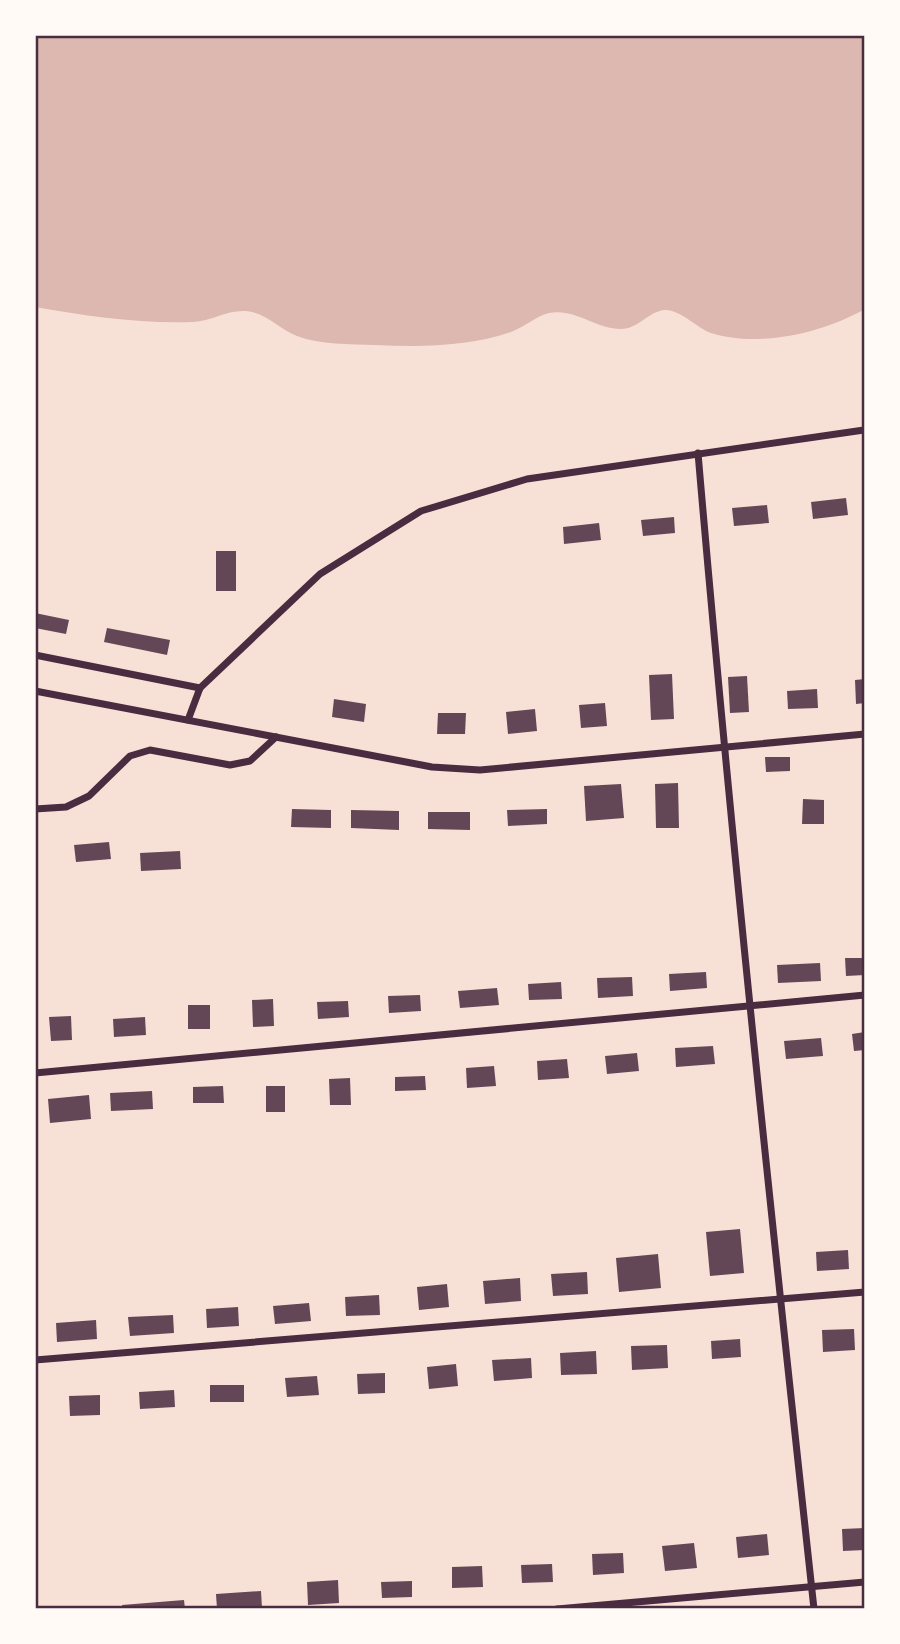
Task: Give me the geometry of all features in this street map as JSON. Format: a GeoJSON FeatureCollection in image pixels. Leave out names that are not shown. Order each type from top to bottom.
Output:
{"type":"FeatureCollection","features":[{"type":"Feature","properties":{"kind":"street"},"geometry":{"type":"LineString","coordinates":[[188,720],[200,688],[320,574],[421,511],[527,480],[864,430]]}},
{"type":"Feature","properties":{"kind":"street"},"geometry":{"type":"LineString","coordinates":[[698,453],[723,747],[778,1299],[814,1609]]}},
{"type":"Feature","properties":{"kind":"street"},"geometry":{"type":"LineString","coordinates":[[35,655],[200,688]]}},
{"type":"Feature","properties":{"kind":"street"},"geometry":{"type":"LineString","coordinates":[[35,691],[432,767],[480,769],[865,734]]}},
{"type":"Feature","properties":{"kind":"street"},"geometry":{"type":"LineString","coordinates":[[35,809],[66,807],[89,796],[130,755],[150,750],[230,765],[250,761],[276,737]]}},
{"type":"Feature","properties":{"kind":"street"},"geometry":{"type":"LineString","coordinates":[[35,1073],[865,995]]}},
{"type":"Feature","properties":{"kind":"street"},"geometry":{"type":"LineString","coordinates":[[35,1360],[865,1292]]}},
{"type":"Feature","properties":{"kind":"street"},"geometry":{"type":"LineString","coordinates":[[557,1609],[865,1582]]}},
{"type":"Feature","properties":{"kind":"shaded area"},"geometry":{"type":"Polygon","coordinates":[[[35,35],[865,35],[865,309],[810,331],[790,336],[749,339],[711,333],[670,310],[658,311],[633,326],[621,329],[559,312],[549,313],[516,330],[478,341],[410,346],[315,341],[290,333],[259,314],[245,311],[200,321],[153,322],[35,307],[35,35]]]}},
{"type":"Feature","properties":{"kind":"building"},"geometry":{"type":"Polygon","coordinates":[[[846,498],[848,515],[813,519],[811,502],[846,498]]]}},
{"type":"Feature","properties":{"kind":"building"},"geometry":{"type":"Polygon","coordinates":[[[767,505],[769,523],[734,526],[732,508],[767,505]]]}},
{"type":"Feature","properties":{"kind":"building"},"geometry":{"type":"Polygon","coordinates":[[[674,517],[675,533],[643,536],[641,520],[674,517]]]}},
{"type":"Feature","properties":{"kind":"building"},"geometry":{"type":"Polygon","coordinates":[[[599,523],[601,540],[564,544],[563,527],[599,523]]]}},
{"type":"Feature","properties":{"kind":"building"},"geometry":{"type":"Polygon","coordinates":[[[216,551],[236,551],[236,591],[216,591],[216,551]]]}},
{"type":"Feature","properties":{"kind":"building"},"geometry":{"type":"Polygon","coordinates":[[[35,613],[69,620],[66,634],[35,628],[35,613]]]}},
{"type":"Feature","properties":{"kind":"building"},"geometry":{"type":"Polygon","coordinates":[[[107,628],[170,640],[167,655],[104,642],[107,628]]]}},
{"type":"Feature","properties":{"kind":"building"},"geometry":{"type":"Polygon","coordinates":[[[672,674],[674,719],[651,720],[649,675],[672,674]]]}},
{"type":"Feature","properties":{"kind":"building"},"geometry":{"type":"Polygon","coordinates":[[[747,676],[749,712],[730,713],[728,677],[747,676]]]}},
{"type":"Feature","properties":{"kind":"building"},"geometry":{"type":"Polygon","coordinates":[[[865,679],[865,703],[856,704],[855,680],[865,679]]]}},
{"type":"Feature","properties":{"kind":"building"},"geometry":{"type":"Polygon","coordinates":[[[817,689],[818,708],[788,709],[787,691],[817,689]]]}},
{"type":"Feature","properties":{"kind":"building"},"geometry":{"type":"Polygon","coordinates":[[[334,699],[366,704],[364,722],[332,717],[334,699]]]}},
{"type":"Feature","properties":{"kind":"building"},"geometry":{"type":"Polygon","coordinates":[[[605,703],[607,726],[581,728],[579,705],[605,703]]]}},
{"type":"Feature","properties":{"kind":"building"},"geometry":{"type":"Polygon","coordinates":[[[535,709],[537,731],[508,734],[506,712],[535,709]]]}},
{"type":"Feature","properties":{"kind":"building"},"geometry":{"type":"Polygon","coordinates":[[[438,713],[466,713],[465,734],[437,734],[438,713]]]}},
{"type":"Feature","properties":{"kind":"building"},"geometry":{"type":"Polygon","coordinates":[[[765,757],[790,757],[790,771],[766,772],[765,757]]]}},
{"type":"Feature","properties":{"kind":"building"},"geometry":{"type":"Polygon","coordinates":[[[678,783],[679,828],[656,828],[655,784],[678,783]]]}},
{"type":"Feature","properties":{"kind":"building"},"geometry":{"type":"Polygon","coordinates":[[[621,784],[624,818],[586,821],[584,786],[621,784]]]}},
{"type":"Feature","properties":{"kind":"building"},"geometry":{"type":"Polygon","coordinates":[[[803,799],[824,800],[824,824],[802,824],[803,799]]]}},
{"type":"Feature","properties":{"kind":"building"},"geometry":{"type":"Polygon","coordinates":[[[292,809],[331,810],[331,828],[291,827],[292,809]]]}},
{"type":"Feature","properties":{"kind":"building"},"geometry":{"type":"Polygon","coordinates":[[[547,809],[547,824],[508,826],[507,810],[547,809]]]}},
{"type":"Feature","properties":{"kind":"building"},"geometry":{"type":"Polygon","coordinates":[[[351,810],[399,811],[399,830],[351,828],[351,810]]]}},
{"type":"Feature","properties":{"kind":"building"},"geometry":{"type":"Polygon","coordinates":[[[428,812],[470,812],[470,830],[428,829],[428,812]]]}},
{"type":"Feature","properties":{"kind":"building"},"geometry":{"type":"Polygon","coordinates":[[[109,842],[111,859],[76,862],[74,845],[109,842]]]}},
{"type":"Feature","properties":{"kind":"building"},"geometry":{"type":"Polygon","coordinates":[[[180,851],[181,869],[141,871],[140,853],[180,851]]]}},
{"type":"Feature","properties":{"kind":"building"},"geometry":{"type":"Polygon","coordinates":[[[845,958],[865,958],[865,975],[846,976],[845,958]]]}},
{"type":"Feature","properties":{"kind":"building"},"geometry":{"type":"Polygon","coordinates":[[[820,963],[821,981],[778,983],[777,965],[820,963]]]}},
{"type":"Feature","properties":{"kind":"building"},"geometry":{"type":"Polygon","coordinates":[[[706,972],[707,988],[670,991],[669,974],[706,972]]]}},
{"type":"Feature","properties":{"kind":"building"},"geometry":{"type":"Polygon","coordinates":[[[632,977],[633,996],[598,998],[597,978],[632,977]]]}},
{"type":"Feature","properties":{"kind":"building"},"geometry":{"type":"Polygon","coordinates":[[[561,982],[562,999],[529,1000],[528,984],[561,982]]]}},
{"type":"Feature","properties":{"kind":"building"},"geometry":{"type":"Polygon","coordinates":[[[497,988],[499,1005],[460,1008],[458,991],[497,988]]]}},
{"type":"Feature","properties":{"kind":"building"},"geometry":{"type":"Polygon","coordinates":[[[420,995],[421,1011],[389,1013],[388,996],[420,995]]]}},
{"type":"Feature","properties":{"kind":"building"},"geometry":{"type":"Polygon","coordinates":[[[273,999],[274,1026],[253,1027],[252,1000],[273,999]]]}},
{"type":"Feature","properties":{"kind":"building"},"geometry":{"type":"Polygon","coordinates":[[[348,1001],[349,1017],[318,1019],[317,1002],[348,1001]]]}},
{"type":"Feature","properties":{"kind":"building"},"geometry":{"type":"Polygon","coordinates":[[[188,1005],[210,1005],[210,1029],[188,1029],[188,1005]]]}},
{"type":"Feature","properties":{"kind":"building"},"geometry":{"type":"Polygon","coordinates":[[[71,1016],[72,1040],[51,1041],[49,1017],[71,1016]]]}},
{"type":"Feature","properties":{"kind":"building"},"geometry":{"type":"Polygon","coordinates":[[[145,1017],[146,1035],[114,1037],[113,1019],[145,1017]]]}},
{"type":"Feature","properties":{"kind":"building"},"geometry":{"type":"Polygon","coordinates":[[[865,1032],[865,1050],[854,1051],[852,1034],[865,1032]]]}},
{"type":"Feature","properties":{"kind":"building"},"geometry":{"type":"Polygon","coordinates":[[[821,1038],[823,1056],[786,1059],[784,1041],[821,1038]]]}},
{"type":"Feature","properties":{"kind":"building"},"geometry":{"type":"Polygon","coordinates":[[[713,1046],[715,1064],[676,1067],[675,1048],[713,1046]]]}},
{"type":"Feature","properties":{"kind":"building"},"geometry":{"type":"Polygon","coordinates":[[[637,1053],[639,1071],[607,1074],[605,1056],[637,1053]]]}},
{"type":"Feature","properties":{"kind":"building"},"geometry":{"type":"Polygon","coordinates":[[[567,1059],[569,1078],[538,1080],[537,1061],[567,1059]]]}},
{"type":"Feature","properties":{"kind":"building"},"geometry":{"type":"Polygon","coordinates":[[[494,1066],[496,1086],[467,1088],[466,1068],[494,1066]]]}},
{"type":"Feature","properties":{"kind":"building"},"geometry":{"type":"Polygon","coordinates":[[[425,1076],[426,1090],[395,1091],[395,1077],[425,1076]]]}},
{"type":"Feature","properties":{"kind":"building"},"geometry":{"type":"Polygon","coordinates":[[[350,1078],[351,1105],[330,1105],[329,1079],[350,1078]]]}},
{"type":"Feature","properties":{"kind":"building"},"geometry":{"type":"Polygon","coordinates":[[[223,1086],[224,1103],[193,1103],[193,1087],[223,1086]]]}},
{"type":"Feature","properties":{"kind":"building"},"geometry":{"type":"Polygon","coordinates":[[[266,1086],[285,1086],[285,1112],[266,1112],[266,1086]]]}},
{"type":"Feature","properties":{"kind":"building"},"geometry":{"type":"Polygon","coordinates":[[[152,1091],[153,1109],[111,1111],[110,1093],[152,1091]]]}},
{"type":"Feature","properties":{"kind":"building"},"geometry":{"type":"Polygon","coordinates":[[[89,1095],[91,1119],[50,1123],[48,1099],[89,1095]]]}},
{"type":"Feature","properties":{"kind":"building"},"geometry":{"type":"Polygon","coordinates":[[[740,1229],[744,1273],[710,1276],[706,1232],[740,1229]]]}},
{"type":"Feature","properties":{"kind":"building"},"geometry":{"type":"Polygon","coordinates":[[[848,1250],[849,1269],[817,1271],[816,1252],[848,1250]]]}},
{"type":"Feature","properties":{"kind":"building"},"geometry":{"type":"Polygon","coordinates":[[[658,1254],[661,1288],[619,1292],[616,1258],[658,1254]]]}},
{"type":"Feature","properties":{"kind":"building"},"geometry":{"type":"Polygon","coordinates":[[[587,1272],[588,1294],[553,1296],[551,1274],[587,1272]]]}},
{"type":"Feature","properties":{"kind":"building"},"geometry":{"type":"Polygon","coordinates":[[[520,1278],[521,1301],[485,1304],[483,1281],[520,1278]]]}},
{"type":"Feature","properties":{"kind":"building"},"geometry":{"type":"Polygon","coordinates":[[[447,1284],[449,1307],[419,1310],[417,1287],[447,1284]]]}},
{"type":"Feature","properties":{"kind":"building"},"geometry":{"type":"Polygon","coordinates":[[[379,1295],[380,1315],[346,1316],[345,1297],[379,1295]]]}},
{"type":"Feature","properties":{"kind":"building"},"geometry":{"type":"Polygon","coordinates":[[[309,1303],[311,1321],[275,1324],[273,1306],[309,1303]]]}},
{"type":"Feature","properties":{"kind":"building"},"geometry":{"type":"Polygon","coordinates":[[[238,1307],[239,1326],[207,1328],[206,1309],[238,1307]]]}},
{"type":"Feature","properties":{"kind":"building"},"geometry":{"type":"Polygon","coordinates":[[[173,1315],[174,1333],[130,1336],[128,1317],[173,1315]]]}},
{"type":"Feature","properties":{"kind":"building"},"geometry":{"type":"Polygon","coordinates":[[[96,1320],[97,1339],[57,1342],[56,1323],[96,1320]]]}},
{"type":"Feature","properties":{"kind":"building"},"geometry":{"type":"Polygon","coordinates":[[[854,1329],[855,1350],[823,1352],[822,1330],[854,1329]]]}},
{"type":"Feature","properties":{"kind":"building"},"geometry":{"type":"Polygon","coordinates":[[[740,1339],[741,1357],[712,1359],[711,1341],[740,1339]]]}},
{"type":"Feature","properties":{"kind":"building"},"geometry":{"type":"Polygon","coordinates":[[[667,1345],[668,1368],[632,1370],[631,1346],[667,1345]]]}},
{"type":"Feature","properties":{"kind":"building"},"geometry":{"type":"Polygon","coordinates":[[[596,1351],[597,1374],[561,1375],[560,1353],[596,1351]]]}},
{"type":"Feature","properties":{"kind":"building"},"geometry":{"type":"Polygon","coordinates":[[[531,1358],[532,1378],[494,1381],[492,1360],[531,1358]]]}},
{"type":"Feature","properties":{"kind":"building"},"geometry":{"type":"Polygon","coordinates":[[[456,1364],[458,1386],[429,1389],[427,1367],[456,1364]]]}},
{"type":"Feature","properties":{"kind":"building"},"geometry":{"type":"Polygon","coordinates":[[[385,1373],[385,1393],[358,1394],[357,1374],[385,1373]]]}},
{"type":"Feature","properties":{"kind":"building"},"geometry":{"type":"Polygon","coordinates":[[[317,1376],[319,1395],[287,1397],[285,1378],[317,1376]]]}},
{"type":"Feature","properties":{"kind":"building"},"geometry":{"type":"Polygon","coordinates":[[[210,1385],[244,1385],[244,1402],[210,1402],[210,1385]]]}},
{"type":"Feature","properties":{"kind":"building"},"geometry":{"type":"Polygon","coordinates":[[[174,1390],[175,1407],[140,1409],[139,1392],[174,1390]]]}},
{"type":"Feature","properties":{"kind":"building"},"geometry":{"type":"Polygon","coordinates":[[[100,1395],[100,1415],[70,1416],[69,1396],[100,1395]]]}},
{"type":"Feature","properties":{"kind":"building"},"geometry":{"type":"Polygon","coordinates":[[[865,1528],[865,1550],[843,1551],[842,1529],[865,1528]]]}},
{"type":"Feature","properties":{"kind":"building"},"geometry":{"type":"Polygon","coordinates":[[[767,1534],[769,1555],[738,1558],[736,1537],[767,1534]]]}},
{"type":"Feature","properties":{"kind":"building"},"geometry":{"type":"Polygon","coordinates":[[[694,1543],[697,1568],[665,1571],[662,1546],[694,1543]]]}},
{"type":"Feature","properties":{"kind":"building"},"geometry":{"type":"Polygon","coordinates":[[[623,1553],[624,1573],[593,1575],[592,1554],[623,1553]]]}},
{"type":"Feature","properties":{"kind":"building"},"geometry":{"type":"Polygon","coordinates":[[[552,1564],[553,1582],[522,1583],[521,1565],[552,1564]]]}},
{"type":"Feature","properties":{"kind":"building"},"geometry":{"type":"Polygon","coordinates":[[[482,1566],[483,1587],[452,1588],[452,1567],[482,1566]]]}},
{"type":"Feature","properties":{"kind":"building"},"geometry":{"type":"Polygon","coordinates":[[[338,1580],[339,1603],[308,1605],[307,1582],[338,1580]]]}},
{"type":"Feature","properties":{"kind":"building"},"geometry":{"type":"Polygon","coordinates":[[[412,1581],[412,1597],[382,1598],[381,1582],[412,1581]]]}},
{"type":"Feature","properties":{"kind":"building"},"geometry":{"type":"Polygon","coordinates":[[[261,1591],[262,1608],[217,1609],[216,1594],[261,1591]]]}},
{"type":"Feature","properties":{"kind":"building"},"geometry":{"type":"Polygon","coordinates":[[[184,1600],[185,1609],[123,1609],[122,1605],[184,1600]]]}}]}
